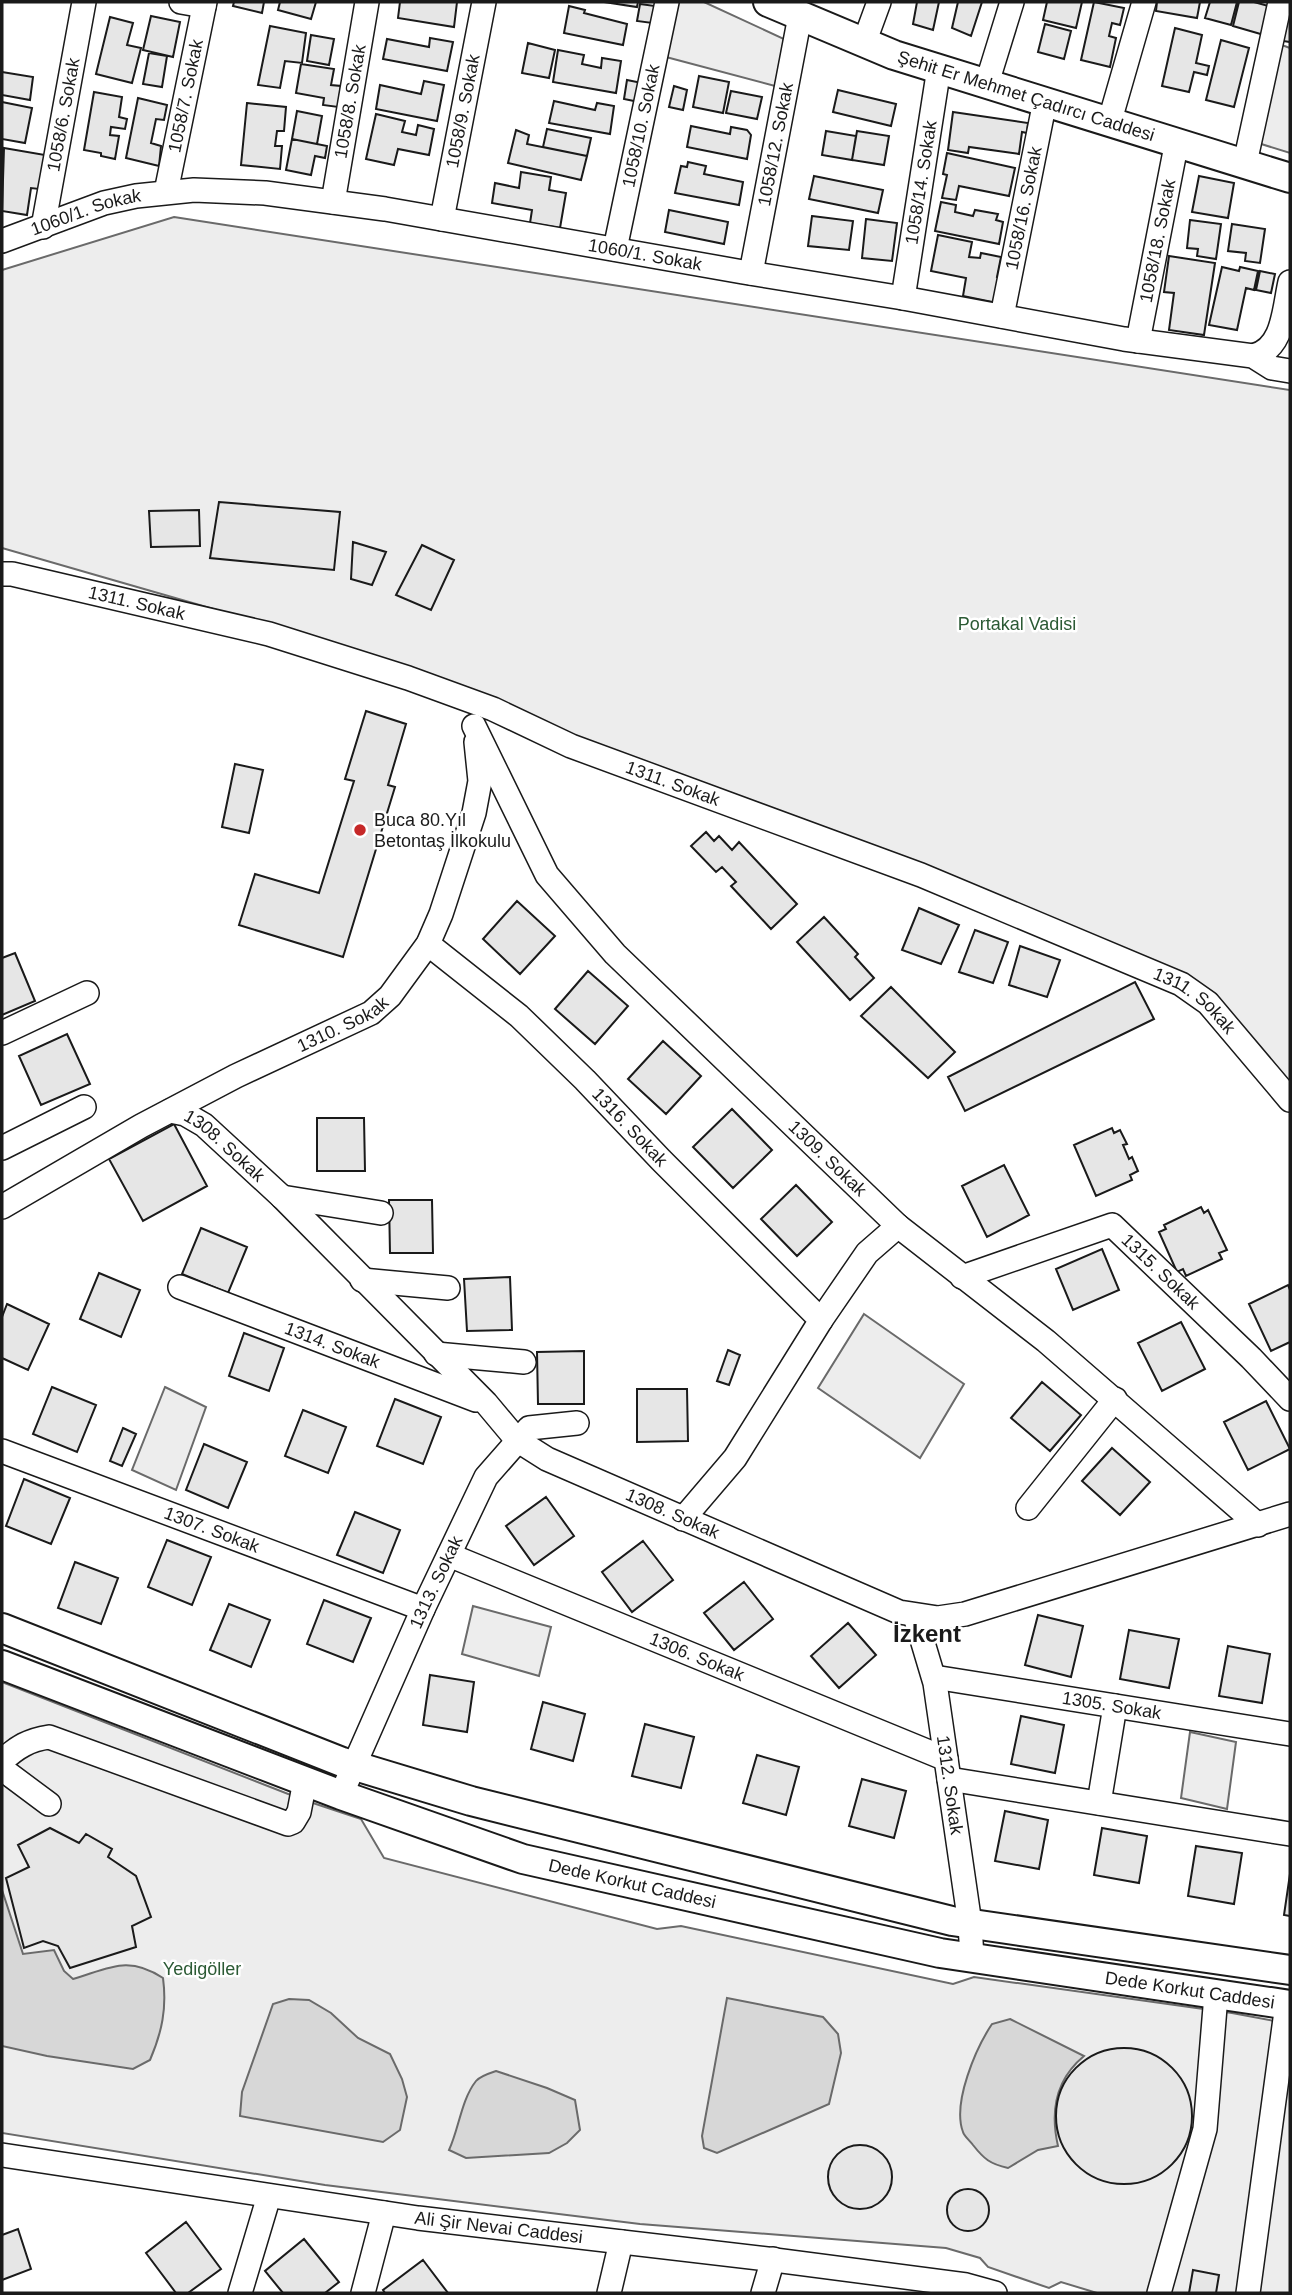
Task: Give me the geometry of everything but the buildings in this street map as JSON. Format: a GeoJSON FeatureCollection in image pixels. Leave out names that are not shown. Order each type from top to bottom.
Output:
{"type":"FeatureCollection","features":[{"type":"Feature","properties":{"kind":"main road","name":"Şehit Er Mehmet Çadırcı Caddesi"},"geometry":{"type":"LineString","coordinates":[[768,2],[864,43],[1290,178]]}},
{"type":"Feature","properties":{"kind":"main road","name":"Dede Korkut Caddesi"},"geometry":{"type":"LineString","coordinates":[[2,1628],[353,1765],[471,1801],[970,1924],[1290,1970]]}},
{"type":"Feature","properties":{"kind":"main road","name":"Dede Korkut Caddesi"},"geometry":{"type":"LineString","coordinates":[[2,1665],[341,1795],[523,1859],[913,1947],[1289,2005]]}},
{"type":"Feature","properties":{"kind":"street","name":"1058/6. Sokak"},"geometry":{"type":"LineString","coordinates":[[43,227],[83,2]]}},
{"type":"Feature","properties":{"kind":"street"},"geometry":{"type":"LineString","coordinates":[[181,2],[205,4]]}},
{"type":"Feature","properties":{"kind":"street","name":"1058/8. Sokak"},"geometry":{"type":"LineString","coordinates":[[333,202],[368,2]]}},
{"type":"Feature","properties":{"kind":"street","name":"1058/9. Sokak"},"geometry":{"type":"LineString","coordinates":[[442,219],[484,2]]}},
{"type":"Feature","properties":{"kind":"street","name":"1058/10. Sokak"},"geometry":{"type":"LineString","coordinates":[[615,249],[667,2]]}},
{"type":"Feature","properties":{"kind":"street"},"geometry":{"type":"LineString","coordinates":[[864,43],[879,2]]}},
{"type":"Feature","properties":{"kind":"street"},"geometry":{"type":"LineString","coordinates":[[987,83],[1012,2]]}},
{"type":"Feature","properties":{"kind":"street"},"geometry":{"type":"LineString","coordinates":[[1110,121],[1144,2]]}},
{"type":"Feature","properties":{"kind":"street"},"geometry":{"type":"LineString","coordinates":[[1245,163],[1280,2]]}},
{"type":"Feature","properties":{"kind":"street","name":"1058/7. Sokak"},"geometry":{"type":"LineString","coordinates":[[166,192],[205,4]]}},
{"type":"Feature","properties":{"kind":"street","name":"1058/12. Sokak"},"geometry":{"type":"LineString","coordinates":[[751,273],[800,16]]}},
{"type":"Feature","properties":{"kind":"street","name":"1058/14. Sokak"},"geometry":{"type":"LineString","coordinates":[[903,298],[939,68]]}},
{"type":"Feature","properties":{"kind":"street","name":"1058/16. Sokak"},"geometry":{"type":"LineString","coordinates":[[1002,316],[1045,101]]}},
{"type":"Feature","properties":{"kind":"street","name":"1058/18. Sokak"},"geometry":{"type":"LineString","coordinates":[[1138,341],[1177,141]]}},
{"type":"Feature","properties":{"kind":"street","name":"1060/1. Sokak"},"geometry":{"type":"LineString","coordinates":[[2,241],[104,203],[166,192],[219,190],[333,202],[442,219],[1138,341],[1253,356],[1272,368],[1290,371]]}},
{"type":"Feature","properties":{"kind":"street"},"geometry":{"type":"LineString","coordinates":[[1253,356],[1267,351],[1276,341],[1290,282]]}},
{"type":"Feature","properties":{"kind":"street","name":"1311. Sokak"},"geometry":{"type":"LineString","coordinates":[[2,574],[12,574],[269,634],[492,709],[571,746],[921,875],[1181,984],[1208,1003],[1290,1100]]}},
{"type":"Feature","properties":{"kind":"street"},"geometry":{"type":"LineString","coordinates":[[450,694],[474,726]]}},
{"type":"Feature","properties":{"kind":"street","name":"1310. Sokak"},"geometry":{"type":"LineString","coordinates":[[2,1207],[236,1076],[370,1013],[390,996],[428,944],[441,914],[474,813],[480,781],[474,726]]}},
{"type":"Feature","properties":{"kind":"street","name":"1309. Sokak"},"geometry":{"type":"LineString","coordinates":[[474,726],[547,875],[615,954],[898,1226],[1046,1340],[1258,1525]]}},
{"type":"Feature","properties":{"kind":"street","name":"1316. Sokak"},"geometry":{"type":"LineString","coordinates":[[428,944],[519,1016],[586,1080],[661,1160],[821,1320]]}},
{"type":"Feature","properties":{"kind":"street"},"geometry":{"type":"LineString","coordinates":[[2,1033],[87,993]]}},
{"type":"Feature","properties":{"kind":"street"},"geometry":{"type":"LineString","coordinates":[[2,1148],[84,1107]]}},
{"type":"Feature","properties":{"kind":"street","name":"1308. Sokak"},"geometry":{"type":"LineString","coordinates":[[170,1111],[185,1114],[204,1125],[282,1197],[486,1403],[517,1440],[547,1459],[872,1602],[915,1616],[938,1618],[975,1611],[1290,1514]]}},
{"type":"Feature","properties":{"kind":"street"},"geometry":{"type":"LineString","coordinates":[[282,1197],[380,1213]]}},
{"type":"Feature","properties":{"kind":"street","name":"1315. Sokak"},"geometry":{"type":"LineString","coordinates":[[962,1276],[1112,1225],[1290,1399]]}},
{"type":"Feature","properties":{"kind":"street"},"geometry":{"type":"LineString","coordinates":[[683,1519],[735,1458],[867,1252],[898,1226]]}},
{"type":"Feature","properties":{"kind":"street"},"geometry":{"type":"LineString","coordinates":[[362,1280],[447,1288]]}},
{"type":"Feature","properties":{"kind":"street","name":"1314. Sokak"},"geometry":{"type":"LineString","coordinates":[[180,1287],[486,1403]]}},
{"type":"Feature","properties":{"kind":"street"},"geometry":{"type":"LineString","coordinates":[[436,1354],[524,1362]]}},
{"type":"Feature","properties":{"kind":"street"},"geometry":{"type":"LineString","coordinates":[[1028,1508],[1115,1399]]}},
{"type":"Feature","properties":{"kind":"street","name":"1313. Sokak"},"geometry":{"type":"LineString","coordinates":[[341,1795],[423,1609],[486,1477],[529,1428],[578,1423]]}},
{"type":"Feature","properties":{"kind":"street","name":"1307. Sokak"},"geometry":{"type":"LineString","coordinates":[[2,1451],[423,1609]]}},
{"type":"Feature","properties":{"kind":"street","name":"1306. Sokak"},"geometry":{"type":"LineString","coordinates":[[449,1555],[948,1769],[1099,1803],[1290,1834]]}},
{"type":"Feature","properties":{"kind":"street","name":"1312. Sokak"},"geometry":{"type":"LineString","coordinates":[[915,1616],[934,1677],[970,1924],[972,1958]]}},
{"type":"Feature","properties":{"kind":"street","name":"1305. Sokak"},"geometry":{"type":"LineString","coordinates":[[934,1677],[1290,1734]]}},
{"type":"Feature","properties":{"kind":"street"},"geometry":{"type":"LineString","coordinates":[[1099,1803],[1115,1706]]}},
{"type":"Feature","properties":{"kind":"street"},"geometry":{"type":"LineString","coordinates":[[2,1761],[20,1745],[49,1737],[288,1824],[293,1822],[299,1812],[305,1781]]}},
{"type":"Feature","properties":{"kind":"street"},"geometry":{"type":"LineString","coordinates":[[2,1769],[50,1804]]}},
{"type":"Feature","properties":{"kind":"street"},"geometry":{"type":"LineString","coordinates":[[1159,2293],[1205,2129],[1216,1995]]}},
{"type":"Feature","properties":{"kind":"street"},"geometry":{"type":"LineString","coordinates":[[1248,2293],[1289,2005]]}},
{"type":"Feature","properties":{"kind":"street","name":"Ali Şir Nevai Caddesi"},"geometry":{"type":"LineString","coordinates":[[2,2155],[384,2213],[773,2259],[893,2285],[966,2285],[988,2292]]}},
{"type":"Feature","properties":{"kind":"street"},"geometry":{"type":"LineString","coordinates":[[240,2293],[270,2196]]}},
{"type":"Feature","properties":{"kind":"street"},"geometry":{"type":"LineString","coordinates":[[363,2293],[384,2213]]}},
{"type":"Feature","properties":{"kind":"street"},"geometry":{"type":"LineString","coordinates":[[609,2293],[621,2242]]}},
{"type":"Feature","properties":{"kind":"street"},"geometry":{"type":"LineString","coordinates":[[763,2293],[773,2259]]}},
{"type":"Feature","properties":{"kind":"shaded area"},"geometry":{"type":"Polygon","coordinates":[[[678,2],[704,2],[784,39],[775,86],[666,57],[678,2]]]}},
{"type":"Feature","properties":{"kind":"shaded area"},"geometry":{"type":"Polygon","coordinates":[[[1279,44],[1290,48],[1290,153],[1258,143],[1279,44]]]}},
{"type":"Feature","properties":{"kind":"shaded area","name":"Portakal Vadisi"},"geometry":{"type":"Polygon","coordinates":[[[174,217],[1290,390],[1290,1084],[1208,990],[248,619],[2,548],[2,270],[174,217]]]}},
{"type":"Feature","properties":{"kind":"shaded area"},"geometry":{"type":"Polygon","coordinates":[[[864,1314],[964,1384],[920,1458],[818,1388],[864,1314]]]}},
{"type":"Feature","properties":{"kind":"shaded area"},"geometry":{"type":"Polygon","coordinates":[[[165,1387],[206,1407],[176,1490],[132,1470],[165,1387]]]}},
{"type":"Feature","properties":{"kind":"shaded area"},"geometry":{"type":"Polygon","coordinates":[[[473,1606],[551,1627],[539,1676],[462,1654],[473,1606]]]}},
{"type":"Feature","properties":{"kind":"shaded area","name":"Yedigöller"},"geometry":{"type":"Polygon","coordinates":[[[2,1682],[301,1799],[361,1819],[384,1858],[657,1929],[681,1926],[953,1984],[974,1977],[1232,2013],[1290,2024],[1290,2293],[1097,2293],[1061,2282],[1049,2288],[988,2267],[980,2258],[946,2248],[640,2224],[325,2185],[2,2133],[2,1682]]]}},
{"type":"Feature","properties":{"kind":"shaded area"},"geometry":{"type":"Polygon","coordinates":[[[1190,1732],[1236,1742],[1227,1809],[1181,1798],[1190,1732]]]}},
{"type":"Feature","properties":{"kind":"shaded area"},"geometry":{"type":"Polygon","coordinates":[[[2,1890],[23,1954],[54,1950],[64,1971],[73,1979],[129,1965],[151,1971],[163,1978],[162,2020],[150,2060],[133,2069],[2,2046],[2,1890]]]}},
{"type":"Feature","properties":{"kind":"shaded area"},"geometry":{"type":"Polygon","coordinates":[[[727,1998],[823,2017],[838,2034],[841,2053],[829,2104],[717,2153],[704,2148],[702,2136],[727,1998]]]}},
{"type":"Feature","properties":{"kind":"shaded area"},"geometry":{"type":"Polygon","coordinates":[[[289,1999],[309,2000],[331,2013],[358,2038],[390,2054],[407,2097],[400,2130],[383,2142],[240,2116],[242,2092],[273,2004],[289,1999]]]}},
{"type":"Feature","properties":{"kind":"shaded area"},"geometry":{"type":"Polygon","coordinates":[[[1010,2019],[1084,2056],[1067,2075],[1057,2097],[1055,2121],[1058,2146],[1038,2150],[1008,2168],[992,2163],[981,2154],[964,2134],[960,2120],[963,2091],[979,2047],[992,2024],[1010,2019]]]}},
{"type":"Feature","properties":{"kind":"shaded area"},"geometry":{"type":"Polygon","coordinates":[[[496,2071],[575,2100],[580,2130],[567,2143],[549,2153],[466,2158],[449,2150],[471,2089],[480,2078],[496,2071]]]}},
{"type":"Feature","properties":{"kind":"place","name":"Buca 80.Yıl Betontaş İlkokulu"},"geometry":{"type":"Point","coordinates":[360,830]}},
{"type":"Feature","properties":{"kind":"district","name":"İzkent"},"geometry":{"type":"Point","coordinates":[927,1634]}}]}
